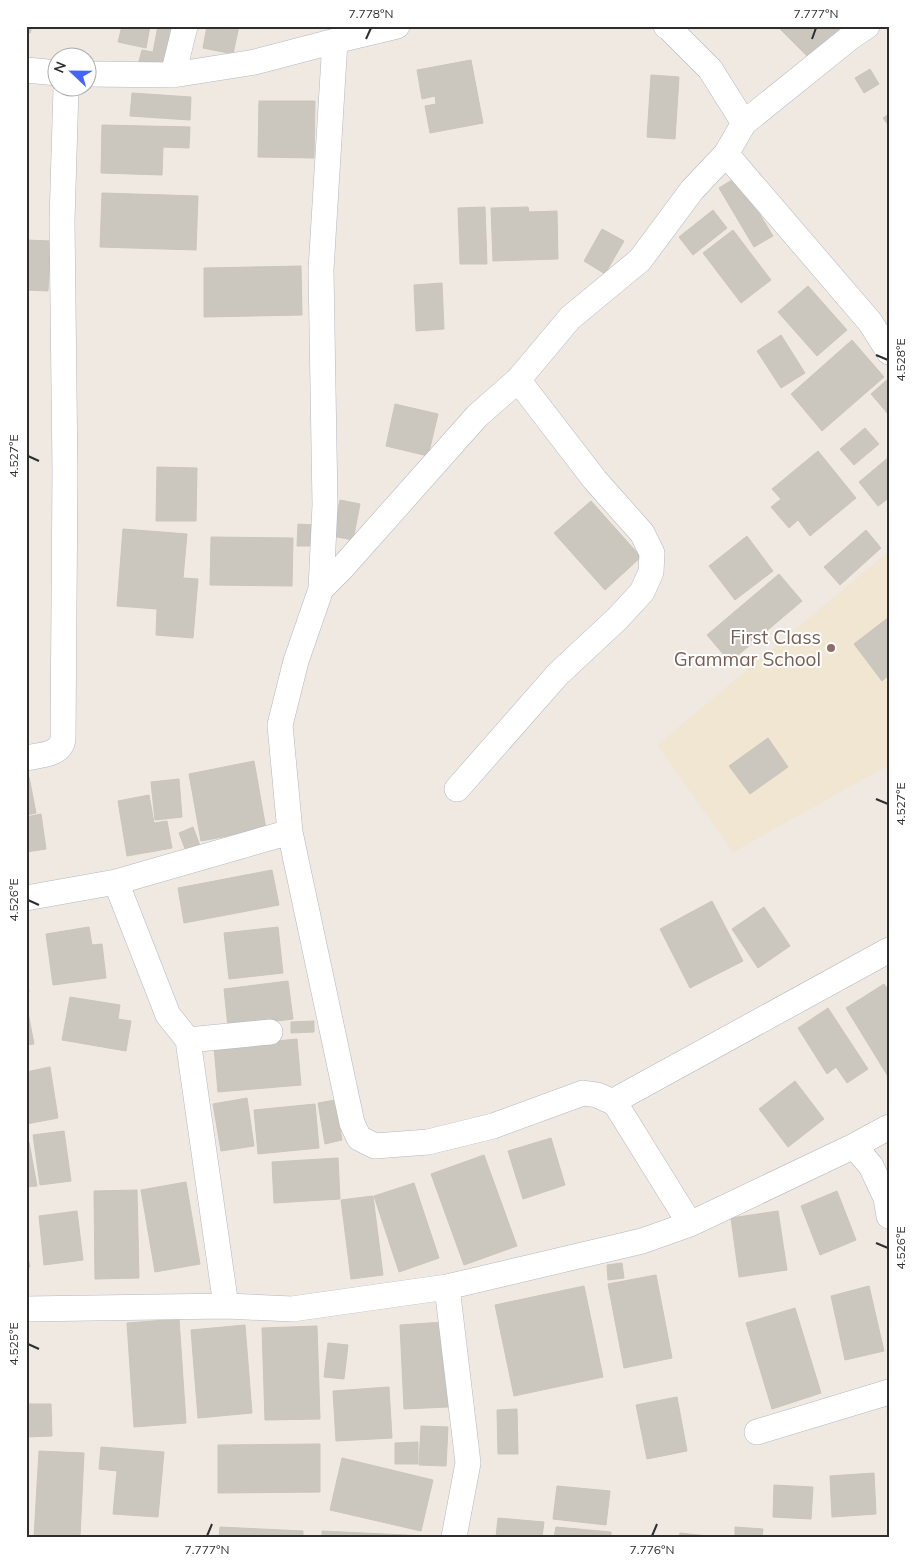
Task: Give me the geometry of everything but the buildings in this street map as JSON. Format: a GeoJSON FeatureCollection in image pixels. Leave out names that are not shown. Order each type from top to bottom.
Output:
{"type":"FeatureCollection","features":[{"type":"Feature","properties":{"kind":"street"},"geometry":{"type":"LineString","coordinates":[[173,75],[185,26]]}},
{"type":"Feature","properties":{"kind":"street"},"geometry":{"type":"LineString","coordinates":[[98,74],[173,75],[255,62],[397,26]]}},
{"type":"Feature","properties":{"kind":"street"},"geometry":{"type":"LineString","coordinates":[[666,26],[710,69],[744,123]]}},
{"type":"Feature","properties":{"kind":"street"},"geometry":{"type":"LineString","coordinates":[[321,589],[342,568],[477,416],[518,380],[570,318],[640,260],[692,190],[726,154],[744,123],[867,26]]}},
{"type":"Feature","properties":{"kind":"street"},"geometry":{"type":"LineString","coordinates":[[335,41],[321,270],[326,505],[321,589],[296,661],[280,725],[290,832],[352,1122],[359,1138],[375,1146],[428,1142],[493,1126],[583,1093],[597,1095],[614,1103],[690,1224]]}},
{"type":"Feature","properties":{"kind":"street"},"geometry":{"type":"LineString","coordinates":[[26,70],[48,72]]}},
{"type":"Feature","properties":{"kind":"street"},"geometry":{"type":"LineString","coordinates":[[26,758],[57,751],[63,744],[65,472],[62,221],[66,98]]}},
{"type":"Feature","properties":{"kind":"street"},"geometry":{"type":"LineString","coordinates":[[726,154],[870,322],[889,352]]}},
{"type":"Feature","properties":{"kind":"street"},"geometry":{"type":"LineString","coordinates":[[457,789],[558,674],[636,599],[642,592],[651,572],[652,553],[642,532],[595,480],[518,380]]}},
{"type":"Feature","properties":{"kind":"street"},"geometry":{"type":"LineString","coordinates":[[26,898],[116,882],[290,832]]}},
{"type":"Feature","properties":{"kind":"street"},"geometry":{"type":"LineString","coordinates":[[116,882],[168,1015],[188,1040],[226,1306]]}},
{"type":"Feature","properties":{"kind":"street"},"geometry":{"type":"LineString","coordinates":[[612,1102],[889,950]]}},
{"type":"Feature","properties":{"kind":"street"},"geometry":{"type":"LineString","coordinates":[[188,1040],[270,1032]]}},
{"type":"Feature","properties":{"kind":"street"},"geometry":{"type":"LineString","coordinates":[[26,1309],[226,1306],[292,1309],[448,1287],[642,1241],[690,1224],[854,1146],[889,1127]]}},
{"type":"Feature","properties":{"kind":"street"},"geometry":{"type":"LineString","coordinates":[[854,1146],[871,1166],[886,1198],[889,1216]]}},
{"type":"Feature","properties":{"kind":"street"},"geometry":{"type":"LineString","coordinates":[[448,1287],[468,1463],[454,1537]]}},
{"type":"Feature","properties":{"kind":"street"},"geometry":{"type":"LineString","coordinates":[[757,1432],[889,1392]]}},
{"type":"Feature","properties":{"kind":"shaded area","name":"First Class Grammar School"},"geometry":{"type":"Polygon","coordinates":[[[889,551],[889,765],[733,852],[657,745],[889,551]]]}},
{"type":"Feature","properties":{"kind":"place","name":"First Class Grammar School"},"geometry":{"type":"Point","coordinates":[831,648]}}]}
